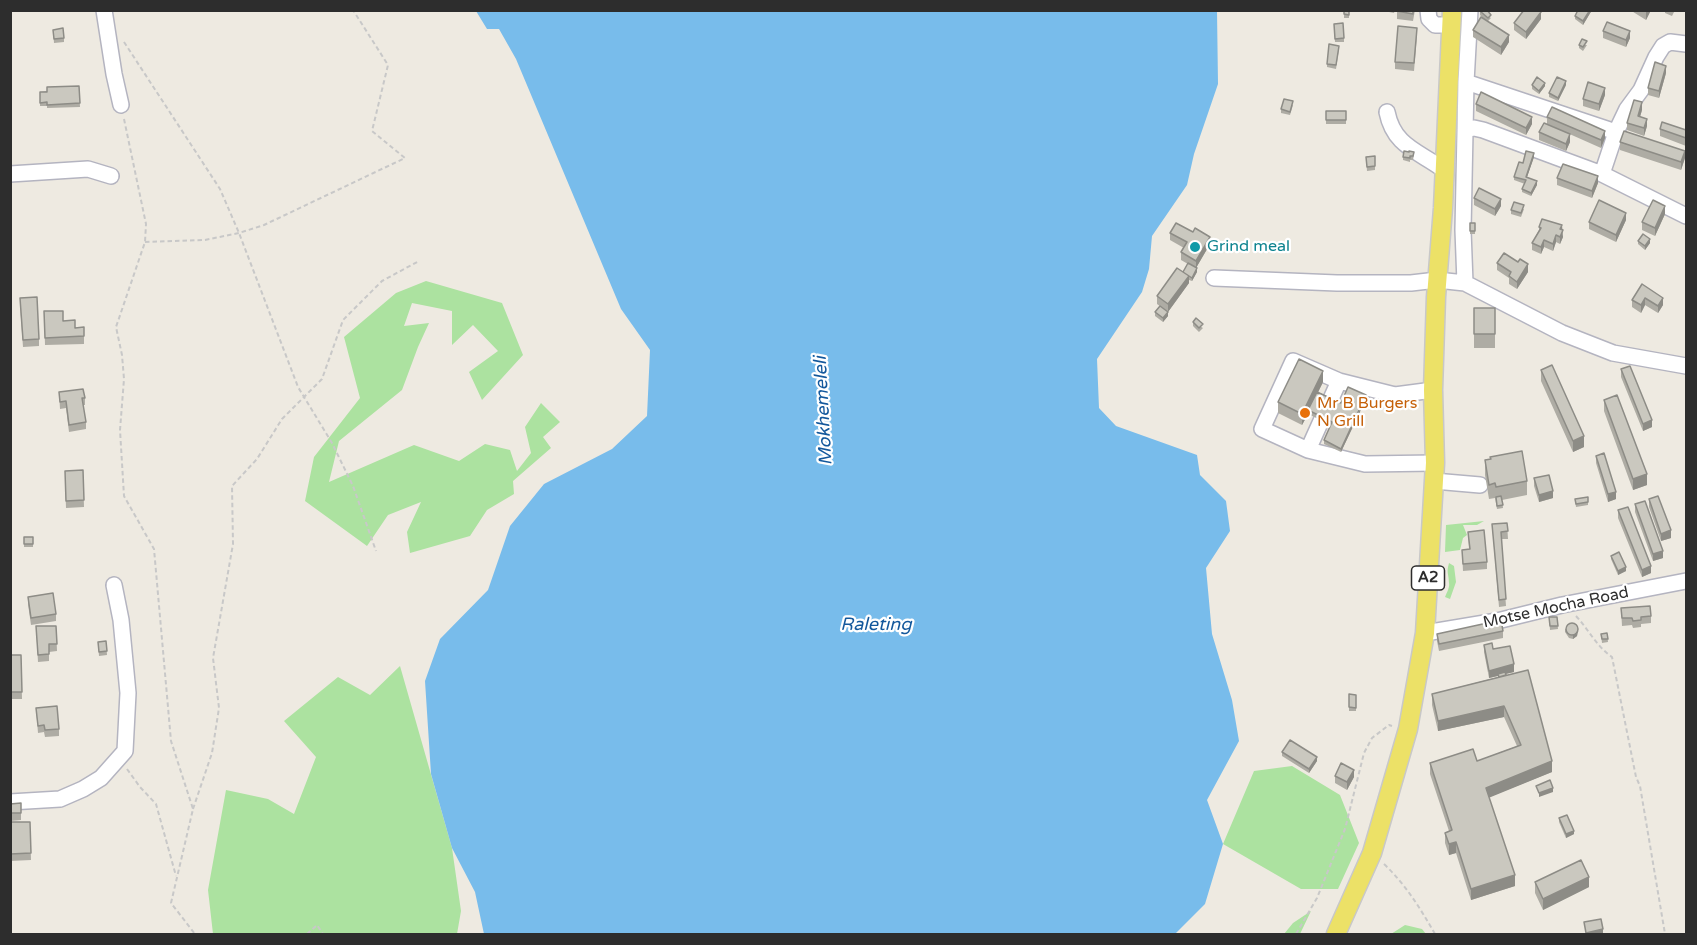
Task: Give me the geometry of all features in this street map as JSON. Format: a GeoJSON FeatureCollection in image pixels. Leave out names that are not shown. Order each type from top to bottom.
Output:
{"type":"FeatureCollection","features":[{"type":"Feature","properties":{"kind":"main road","name":"A2"},"geometry":{"type":"LineString","coordinates":[[1336,934],[1372,853],[1408,729],[1425,633],[1435,472],[1433,390],[1451,18]]}},
{"type":"Feature","properties":{"kind":"street"},"geometry":{"type":"LineString","coordinates":[[104,10],[121,105]]}},
{"type":"Feature","properties":{"kind":"street"},"geometry":{"type":"LineString","coordinates":[[1428,10],[1429,19],[1435,26],[1451,18]]}},
{"type":"Feature","properties":{"kind":"street"},"geometry":{"type":"LineString","coordinates":[[1465,283],[1463,230],[1470,10]]}},
{"type":"Feature","properties":{"kind":"street"},"geometry":{"type":"LineString","coordinates":[[1602,174],[1616,132],[1663,46],[1670,42],[1686,44]]}},
{"type":"Feature","properties":{"kind":"street"},"geometry":{"type":"LineString","coordinates":[[1466,82],[1616,132]]}},
{"type":"Feature","properties":{"kind":"street"},"geometry":{"type":"LineString","coordinates":[[1387,112],[1390,126],[1412,151],[1428,158],[1444,170]]}},
{"type":"Feature","properties":{"kind":"street"},"geometry":{"type":"LineString","coordinates":[[1465,130],[1474,128],[1483,130],[1602,174],[1686,216]]}},
{"type":"Feature","properties":{"kind":"street"},"geometry":{"type":"LineString","coordinates":[[10,174],[88,169],[111,176]]}},
{"type":"Feature","properties":{"kind":"street"},"geometry":{"type":"LineString","coordinates":[[1214,278],[1336,283],[1411,283],[1437,280],[1465,283],[1562,333],[1613,353],[1686,366]]}},
{"type":"Feature","properties":{"kind":"street"},"geometry":{"type":"LineString","coordinates":[[1433,390],[1395,395],[1339,381],[1293,361],[1262,429],[1308,450],[1365,464],[1435,472],[1480,485]]}},
{"type":"Feature","properties":{"kind":"street"},"geometry":{"type":"LineString","coordinates":[[1308,450],[1339,381]]}},
{"type":"Feature","properties":{"kind":"street","name":"Motse Mocha Road"},"geometry":{"type":"LineString","coordinates":[[1425,633],[1497,621],[1562,605],[1686,581]]}},
{"type":"Feature","properties":{"kind":"street"},"geometry":{"type":"LineString","coordinates":[[10,802],[60,799],[101,778],[125,752],[128,693],[121,620],[114,585]]}},
{"type":"Feature","properties":{"kind":"path"},"geometry":{"type":"LineString","coordinates":[[145,242],[205,240],[264,225],[405,158],[372,131],[388,65],[353,10]]}},
{"type":"Feature","properties":{"kind":"path"},"geometry":{"type":"LineString","coordinates":[[122,39],[220,189],[303,396],[332,443],[353,486],[376,551]]}},
{"type":"Feature","properties":{"kind":"path"},"geometry":{"type":"LineString","coordinates":[[121,105],[146,224],[145,242],[116,327],[124,379],[120,430],[124,496],[154,549],[171,741],[193,809]]}},
{"type":"Feature","properties":{"kind":"path"},"geometry":{"type":"LineString","coordinates":[[195,934],[171,903],[193,809],[212,753],[219,708],[213,658],[233,544],[232,486],[257,459],[282,419],[322,379],[343,320],[382,281],[419,261]]}},
{"type":"Feature","properties":{"kind":"path"},"geometry":{"type":"LineString","coordinates":[[1562,605],[1588,629],[1602,650],[1612,657],[1636,777],[1640,786],[1665,934]]}},
{"type":"Feature","properties":{"kind":"path"},"geometry":{"type":"LineString","coordinates":[[1296,934],[1317,898],[1346,829],[1364,753],[1372,738],[1389,725],[1408,729]]}},
{"type":"Feature","properties":{"kind":"path"},"geometry":{"type":"LineString","coordinates":[[122,754],[127,768],[156,804],[177,879]]}},
{"type":"Feature","properties":{"kind":"path"},"geometry":{"type":"LineString","coordinates":[[1372,853],[1403,882],[1435,934]]}},
{"type":"Feature","properties":{"kind":"path"},"geometry":{"type":"LineString","coordinates":[[307,934],[317,925],[323,934]]}},
{"type":"Feature","properties":{"kind":"green space"},"geometry":{"type":"Polygon","coordinates":[[[426,281],[502,303],[523,355],[482,400],[469,372],[498,351],[473,325],[452,345],[452,311],[412,303],[404,326],[429,323],[402,390],[339,441],[329,482],[414,445],[459,461],[485,444],[510,450],[517,471],[531,453],[525,427],[541,403],[560,422],[543,437],[551,448],[513,481],[514,494],[487,510],[470,536],[410,553],[407,532],[421,502],[388,515],[367,546],[305,501],[314,457],[360,398],[344,337],[396,293],[426,281]]]}},
{"type":"Feature","properties":{"kind":"green space"},"geometry":{"type":"Polygon","coordinates":[[[1484,521],[1477,525],[1463,525],[1467,535],[1463,538],[1460,550],[1445,552],[1446,525],[1484,521]]]}},
{"type":"Feature","properties":{"kind":"green space"},"geometry":{"type":"Polygon","coordinates":[[[1449,563],[1454,566],[1456,582],[1450,599],[1445,597],[1449,586],[1449,563]]]}},
{"type":"Feature","properties":{"kind":"green space"},"geometry":{"type":"Polygon","coordinates":[[[400,666],[452,848],[461,911],[457,934],[213,934],[208,890],[226,790],[268,799],[294,814],[316,757],[284,721],[338,677],[370,695],[400,666]]]}},
{"type":"Feature","properties":{"kind":"green space"},"geometry":{"type":"Polygon","coordinates":[[[1292,766],[1340,795],[1359,843],[1338,889],[1301,889],[1223,844],[1254,771],[1292,766]]]}},
{"type":"Feature","properties":{"kind":"green space"},"geometry":{"type":"Polygon","coordinates":[[[1311,911],[1300,934],[1284,934],[1293,923],[1311,911]]]}},
{"type":"Feature","properties":{"kind":"green space"},"geometry":{"type":"Polygon","coordinates":[[[1405,925],[1422,929],[1426,934],[1391,934],[1405,925]]]}},
{"type":"Feature","properties":{"kind":"water","name":"Raleting"},"geometry":{"type":"Polygon","coordinates":[[[476,11],[1217,11],[1218,84],[1194,154],[1187,185],[1152,236],[1149,269],[1142,292],[1097,359],[1099,408],[1116,426],[1197,455],[1200,475],[1226,501],[1230,531],[1206,568],[1212,634],[1232,700],[1239,741],[1207,800],[1223,844],[1205,904],[1175,934],[484,934],[475,892],[452,848],[431,774],[425,681],[440,639],[488,590],[510,526],[544,484],[612,449],[647,416],[650,350],[621,309],[516,59],[499,29],[487,29],[476,11]]]}},
{"type":"Feature","properties":{"kind":"building"},"geometry":{"type":"Polygon","coordinates":[[[1413,10],[1413,14],[1397,11],[1413,10]]]}},
{"type":"Feature","properties":{"kind":"building"},"geometry":{"type":"Polygon","coordinates":[[[1481,10],[1487,10],[1491,15],[1488,18],[1481,10]]]}},
{"type":"Feature","properties":{"kind":"building"},"geometry":{"type":"Polygon","coordinates":[[[1524,10],[1541,12],[1526,32],[1514,23],[1524,10]]]}},
{"type":"Feature","properties":{"kind":"building"},"geometry":{"type":"Polygon","coordinates":[[[1578,10],[1590,10],[1583,21],[1575,16],[1578,10]]]}},
{"type":"Feature","properties":{"kind":"building"},"geometry":{"type":"Polygon","coordinates":[[[1481,17],[1509,35],[1501,47],[1473,30],[1481,17]]]}},
{"type":"Feature","properties":{"kind":"building"},"geometry":{"type":"Polygon","coordinates":[[[1607,22],[1630,31],[1626,40],[1603,31],[1607,22]]]}},
{"type":"Feature","properties":{"kind":"building"},"geometry":{"type":"Polygon","coordinates":[[[1343,23],[1344,38],[1335,39],[1334,24],[1343,23]]]}},
{"type":"Feature","properties":{"kind":"building"},"geometry":{"type":"Polygon","coordinates":[[[1398,26],[1417,28],[1414,63],[1395,62],[1398,26]]]}},
{"type":"Feature","properties":{"kind":"building"},"geometry":{"type":"Polygon","coordinates":[[[63,28],[64,38],[54,39],[53,30],[63,28]]]}},
{"type":"Feature","properties":{"kind":"building"},"geometry":{"type":"Polygon","coordinates":[[[1582,39],[1587,41],[1583,47],[1579,45],[1582,39]]]}},
{"type":"Feature","properties":{"kind":"building"},"geometry":{"type":"Polygon","coordinates":[[[1329,44],[1339,46],[1336,65],[1327,64],[1329,44]]]}},
{"type":"Feature","properties":{"kind":"building"},"geometry":{"type":"Polygon","coordinates":[[[1655,62],[1666,66],[1659,91],[1648,88],[1655,62]]]}},
{"type":"Feature","properties":{"kind":"building"},"geometry":{"type":"Polygon","coordinates":[[[1537,77],[1545,83],[1539,91],[1532,85],[1537,77]]]}},
{"type":"Feature","properties":{"kind":"building"},"geometry":{"type":"Polygon","coordinates":[[[1557,77],[1566,81],[1558,98],[1549,93],[1557,77]]]}},
{"type":"Feature","properties":{"kind":"building"},"geometry":{"type":"Polygon","coordinates":[[[1588,82],[1605,88],[1599,104],[1583,99],[1588,82]]]}},
{"type":"Feature","properties":{"kind":"building"},"geometry":{"type":"Polygon","coordinates":[[[79,86],[80,103],[47,105],[47,102],[40,103],[40,92],[47,92],[47,87],[79,86]]]}},
{"type":"Feature","properties":{"kind":"building"},"geometry":{"type":"Polygon","coordinates":[[[1481,92],[1532,117],[1526,128],[1476,104],[1481,92]]]}},
{"type":"Feature","properties":{"kind":"building"},"geometry":{"type":"Polygon","coordinates":[[[1284,99],[1293,101],[1290,112],[1281,109],[1284,99]]]}},
{"type":"Feature","properties":{"kind":"building"},"geometry":{"type":"Polygon","coordinates":[[[1634,100],[1642,102],[1638,116],[1647,119],[1644,128],[1627,123],[1634,100]]]}},
{"type":"Feature","properties":{"kind":"building"},"geometry":{"type":"Polygon","coordinates":[[[1552,107],[1605,131],[1601,140],[1547,117],[1552,107]]]}},
{"type":"Feature","properties":{"kind":"building"},"geometry":{"type":"Polygon","coordinates":[[[1326,111],[1346,111],[1346,120],[1326,120],[1326,111]]]}},
{"type":"Feature","properties":{"kind":"building"},"geometry":{"type":"Polygon","coordinates":[[[1662,122],[1686,130],[1686,138],[1660,129],[1662,122]]]}},
{"type":"Feature","properties":{"kind":"building"},"geometry":{"type":"Polygon","coordinates":[[[1544,123],[1570,134],[1566,144],[1539,132],[1544,123]]]}},
{"type":"Feature","properties":{"kind":"building"},"geometry":{"type":"Polygon","coordinates":[[[1624,131],[1685,151],[1681,162],[1620,142],[1624,131]]]}},
{"type":"Feature","properties":{"kind":"building"},"geometry":{"type":"Polygon","coordinates":[[[1404,151],[1414,152],[1413,156],[1403,157],[1404,151]]]}},
{"type":"Feature","properties":{"kind":"building"},"geometry":{"type":"Polygon","coordinates":[[[1526,151],[1534,153],[1526,177],[1537,181],[1531,193],[1522,189],[1526,180],[1514,177],[1519,162],[1523,163],[1526,151]]]}},
{"type":"Feature","properties":{"kind":"building"},"geometry":{"type":"Polygon","coordinates":[[[1375,156],[1375,166],[1367,167],[1366,157],[1375,156]]]}},
{"type":"Feature","properties":{"kind":"building"},"geometry":{"type":"Polygon","coordinates":[[[1563,164],[1598,176],[1592,191],[1557,178],[1563,164]]]}},
{"type":"Feature","properties":{"kind":"building"},"geometry":{"type":"Polygon","coordinates":[[[1479,188],[1501,199],[1495,209],[1474,198],[1479,188]]]}},
{"type":"Feature","properties":{"kind":"building"},"geometry":{"type":"Polygon","coordinates":[[[1599,200],[1626,213],[1616,235],[1589,222],[1599,200]]]}},
{"type":"Feature","properties":{"kind":"building"},"geometry":{"type":"Polygon","coordinates":[[[1653,200],[1665,206],[1655,228],[1642,222],[1653,200]]]}},
{"type":"Feature","properties":{"kind":"building"},"geometry":{"type":"Polygon","coordinates":[[[1514,202],[1524,205],[1521,213],[1511,210],[1514,202]]]}},
{"type":"Feature","properties":{"kind":"building"},"geometry":{"type":"Polygon","coordinates":[[[1542,219],[1562,225],[1560,229],[1563,230],[1560,237],[1556,235],[1553,244],[1544,240],[1541,247],[1532,243],[1541,228],[1539,227],[1542,219]]]}},
{"type":"Feature","properties":{"kind":"building","name":"Grind meal"},"geometry":{"type":"Polygon","coordinates":[[[1176,223],[1193,232],[1195,228],[1210,237],[1196,261],[1181,252],[1187,242],[1170,233],[1176,223]]]}},
{"type":"Feature","properties":{"kind":"building"},"geometry":{"type":"Polygon","coordinates":[[[1470,223],[1475,223],[1475,231],[1470,231],[1470,223]]]}},
{"type":"Feature","properties":{"kind":"building"},"geometry":{"type":"Polygon","coordinates":[[[1643,234],[1650,239],[1645,246],[1638,241],[1643,234]]]}},
{"type":"Feature","properties":{"kind":"building"},"geometry":{"type":"Polygon","coordinates":[[[1504,253],[1518,262],[1520,259],[1528,264],[1517,282],[1509,276],[1511,272],[1497,263],[1504,253]]]}},
{"type":"Feature","properties":{"kind":"building"},"geometry":{"type":"Polygon","coordinates":[[[1188,263],[1197,268],[1192,278],[1183,272],[1188,263]]]}},
{"type":"Feature","properties":{"kind":"building"},"geometry":{"type":"Polygon","coordinates":[[[1177,268],[1189,276],[1168,304],[1157,296],[1177,268]]]}},
{"type":"Feature","properties":{"kind":"building"},"geometry":{"type":"Polygon","coordinates":[[[1642,284],[1663,298],[1658,306],[1645,298],[1641,305],[1632,300],[1642,284]]]}},
{"type":"Feature","properties":{"kind":"building"},"geometry":{"type":"Polygon","coordinates":[[[37,297],[39,339],[23,340],[20,298],[37,297]]]}},
{"type":"Feature","properties":{"kind":"building"},"geometry":{"type":"Polygon","coordinates":[[[1160,306],[1168,312],[1163,318],[1155,312],[1160,306]]]}},
{"type":"Feature","properties":{"kind":"building"},"geometry":{"type":"Polygon","coordinates":[[[1474,308],[1495,308],[1495,334],[1474,334],[1474,308]]]}},
{"type":"Feature","properties":{"kind":"building"},"geometry":{"type":"Polygon","coordinates":[[[44,311],[63,311],[63,321],[75,320],[75,328],[84,327],[84,336],[45,338],[44,311]]]}},
{"type":"Feature","properties":{"kind":"building"},"geometry":{"type":"Polygon","coordinates":[[[1196,318],[1203,324],[1199,328],[1193,322],[1196,318]]]}},
{"type":"Feature","properties":{"kind":"building"},"geometry":{"type":"Polygon","coordinates":[[[1299,359],[1323,371],[1302,414],[1278,402],[1299,359]]]}},
{"type":"Feature","properties":{"kind":"building"},"geometry":{"type":"Polygon","coordinates":[[[1552,365],[1584,436],[1573,441],[1541,370],[1552,365]]]}},
{"type":"Feature","properties":{"kind":"building"},"geometry":{"type":"Polygon","coordinates":[[[1630,366],[1652,420],[1643,424],[1621,369],[1630,366]]]}},
{"type":"Feature","properties":{"kind":"building"},"geometry":{"type":"Polygon","coordinates":[[[1348,387],[1366,395],[1341,449],[1324,440],[1332,422],[1308,410],[1317,392],[1341,403],[1348,387]]]}},
{"type":"Feature","properties":{"kind":"building"},"geometry":{"type":"Polygon","coordinates":[[[83,389],[85,398],[82,398],[86,422],[69,425],[66,401],[60,402],[59,392],[83,389]]]}},
{"type":"Feature","properties":{"kind":"building"},"geometry":{"type":"Polygon","coordinates":[[[1617,395],[1647,474],[1633,479],[1604,400],[1617,395]]]}},
{"type":"Feature","properties":{"kind":"building"},"geometry":{"type":"Polygon","coordinates":[[[1522,451],[1527,481],[1496,487],[1495,483],[1489,485],[1485,460],[1522,451]]]}},
{"type":"Feature","properties":{"kind":"building"},"geometry":{"type":"Polygon","coordinates":[[[1604,453],[1616,492],[1608,494],[1596,456],[1604,453]]]}},
{"type":"Feature","properties":{"kind":"building"},"geometry":{"type":"Polygon","coordinates":[[[83,470],[84,500],[66,501],[65,471],[83,470]]]}},
{"type":"Feature","properties":{"kind":"building"},"geometry":{"type":"Polygon","coordinates":[[[1549,475],[1553,491],[1539,495],[1534,478],[1549,475]]]}},
{"type":"Feature","properties":{"kind":"building"},"geometry":{"type":"Polygon","coordinates":[[[1501,496],[1503,505],[1497,506],[1496,497],[1501,496]]]}},
{"type":"Feature","properties":{"kind":"building"},"geometry":{"type":"Polygon","coordinates":[[[1658,496],[1671,530],[1661,534],[1649,499],[1658,496]]]}},
{"type":"Feature","properties":{"kind":"building"},"geometry":{"type":"Polygon","coordinates":[[[1588,497],[1588,502],[1576,504],[1575,499],[1588,497]]]}},
{"type":"Feature","properties":{"kind":"building"},"geometry":{"type":"Polygon","coordinates":[[[1645,501],[1663,551],[1653,554],[1635,504],[1645,501]]]}},
{"type":"Feature","properties":{"kind":"building"},"geometry":{"type":"Polygon","coordinates":[[[1628,507],[1651,566],[1642,570],[1618,510],[1628,507]]]}},
{"type":"Feature","properties":{"kind":"building"},"geometry":{"type":"Polygon","coordinates":[[[1507,523],[1508,531],[1501,532],[1506,599],[1499,600],[1492,524],[1507,523]]]}},
{"type":"Feature","properties":{"kind":"building"},"geometry":{"type":"Polygon","coordinates":[[[1484,530],[1487,562],[1463,564],[1462,550],[1470,549],[1468,532],[1484,530]]]}},
{"type":"Feature","properties":{"kind":"building"},"geometry":{"type":"Polygon","coordinates":[[[24,537],[33,537],[33,544],[24,544],[24,537]]]}},
{"type":"Feature","properties":{"kind":"building"},"geometry":{"type":"Polygon","coordinates":[[[1619,552],[1626,567],[1618,571],[1611,556],[1619,552]]]}},
{"type":"Feature","properties":{"kind":"building"},"geometry":{"type":"Polygon","coordinates":[[[53,593],[56,614],[31,618],[28,597],[53,593]]]}},
{"type":"Feature","properties":{"kind":"building"},"geometry":{"type":"Polygon","coordinates":[[[1650,606],[1651,616],[1633,621],[1632,618],[1622,618],[1621,608],[1650,606]]]}},
{"type":"Feature","properties":{"kind":"building"},"geometry":{"type":"Polygon","coordinates":[[[1549,617],[1557,617],[1558,626],[1550,626],[1549,617]]]}},
{"type":"Feature","properties":{"kind":"building"},"geometry":{"type":"Polygon","coordinates":[[[1501,620],[1503,631],[1439,644],[1437,634],[1501,620]]]}},
{"type":"Feature","properties":{"kind":"building"},"geometry":{"type":"Polygon","coordinates":[[[1574,623],[1578,629],[1574,635],[1570,635],[1566,627],[1574,623]]]}},
{"type":"Feature","properties":{"kind":"building"},"geometry":{"type":"Polygon","coordinates":[[[36,626],[56,626],[57,644],[49,644],[49,654],[38,655],[36,626]]]}},
{"type":"Feature","properties":{"kind":"building"},"geometry":{"type":"Polygon","coordinates":[[[1607,633],[1608,639],[1602,639],[1601,634],[1607,633]]]}},
{"type":"Feature","properties":{"kind":"building"},"geometry":{"type":"Polygon","coordinates":[[[106,641],[107,651],[99,652],[98,642],[106,641]]]}},
{"type":"Feature","properties":{"kind":"building"},"geometry":{"type":"Polygon","coordinates":[[[1492,643],[1493,649],[1510,646],[1514,664],[1489,671],[1484,645],[1492,643]]]}},
{"type":"Feature","properties":{"kind":"building"},"geometry":{"type":"Polygon","coordinates":[[[11,655],[21,655],[22,692],[10,692],[11,655]]]}},
{"type":"Feature","properties":{"kind":"building"},"geometry":{"type":"Polygon","coordinates":[[[1528,670],[1552,761],[1486,788],[1515,875],[1471,889],[1456,842],[1449,844],[1445,833],[1452,830],[1430,763],[1473,749],[1477,761],[1521,745],[1504,706],[1438,721],[1432,694],[1528,670]]]}},
{"type":"Feature","properties":{"kind":"building"},"geometry":{"type":"Polygon","coordinates":[[[1505,672],[1506,675],[1499,677],[1498,674],[1505,672]]]}},
{"type":"Feature","properties":{"kind":"building"},"geometry":{"type":"Polygon","coordinates":[[[1349,694],[1356,695],[1356,708],[1349,707],[1349,694]]]}},
{"type":"Feature","properties":{"kind":"building"},"geometry":{"type":"Polygon","coordinates":[[[57,706],[59,729],[45,730],[44,725],[38,726],[36,708],[57,706]]]}},
{"type":"Feature","properties":{"kind":"building"},"geometry":{"type":"Polygon","coordinates":[[[1290,740],[1317,757],[1309,769],[1282,752],[1290,740]]]}},
{"type":"Feature","properties":{"kind":"building"},"geometry":{"type":"Polygon","coordinates":[[[1341,763],[1354,770],[1347,782],[1335,776],[1341,763]]]}},
{"type":"Feature","properties":{"kind":"building"},"geometry":{"type":"Polygon","coordinates":[[[1550,780],[1553,788],[1539,793],[1536,786],[1550,780]]]}},
{"type":"Feature","properties":{"kind":"building"},"geometry":{"type":"Polygon","coordinates":[[[21,803],[21,813],[10,813],[10,804],[21,803]]]}},
{"type":"Feature","properties":{"kind":"building"},"geometry":{"type":"Polygon","coordinates":[[[1567,815],[1574,831],[1566,834],[1559,818],[1567,815]]]}},
{"type":"Feature","properties":{"kind":"building"},"geometry":{"type":"Polygon","coordinates":[[[10,822],[30,822],[31,853],[10,854],[10,822]]]}},
{"type":"Feature","properties":{"kind":"building"},"geometry":{"type":"Polygon","coordinates":[[[1581,860],[1589,877],[1543,899],[1535,882],[1581,860]]]}},
{"type":"Feature","properties":{"kind":"building"},"geometry":{"type":"Polygon","coordinates":[[[1601,919],[1603,929],[1586,933],[1584,922],[1601,919]]]}},
{"type":"Feature","properties":{"kind":"place","name":"Grind meal"},"geometry":{"type":"Point","coordinates":[1195,247]}},
{"type":"Feature","properties":{"kind":"place","name":"Mr B Burgers N Grill"},"geometry":{"type":"Point","coordinates":[1305,413]}},
{"type":"Feature","properties":{"kind":"water label","name":"Mokhemeleli"},"geometry":{"type":"Point","coordinates":[824,411]}}]}
